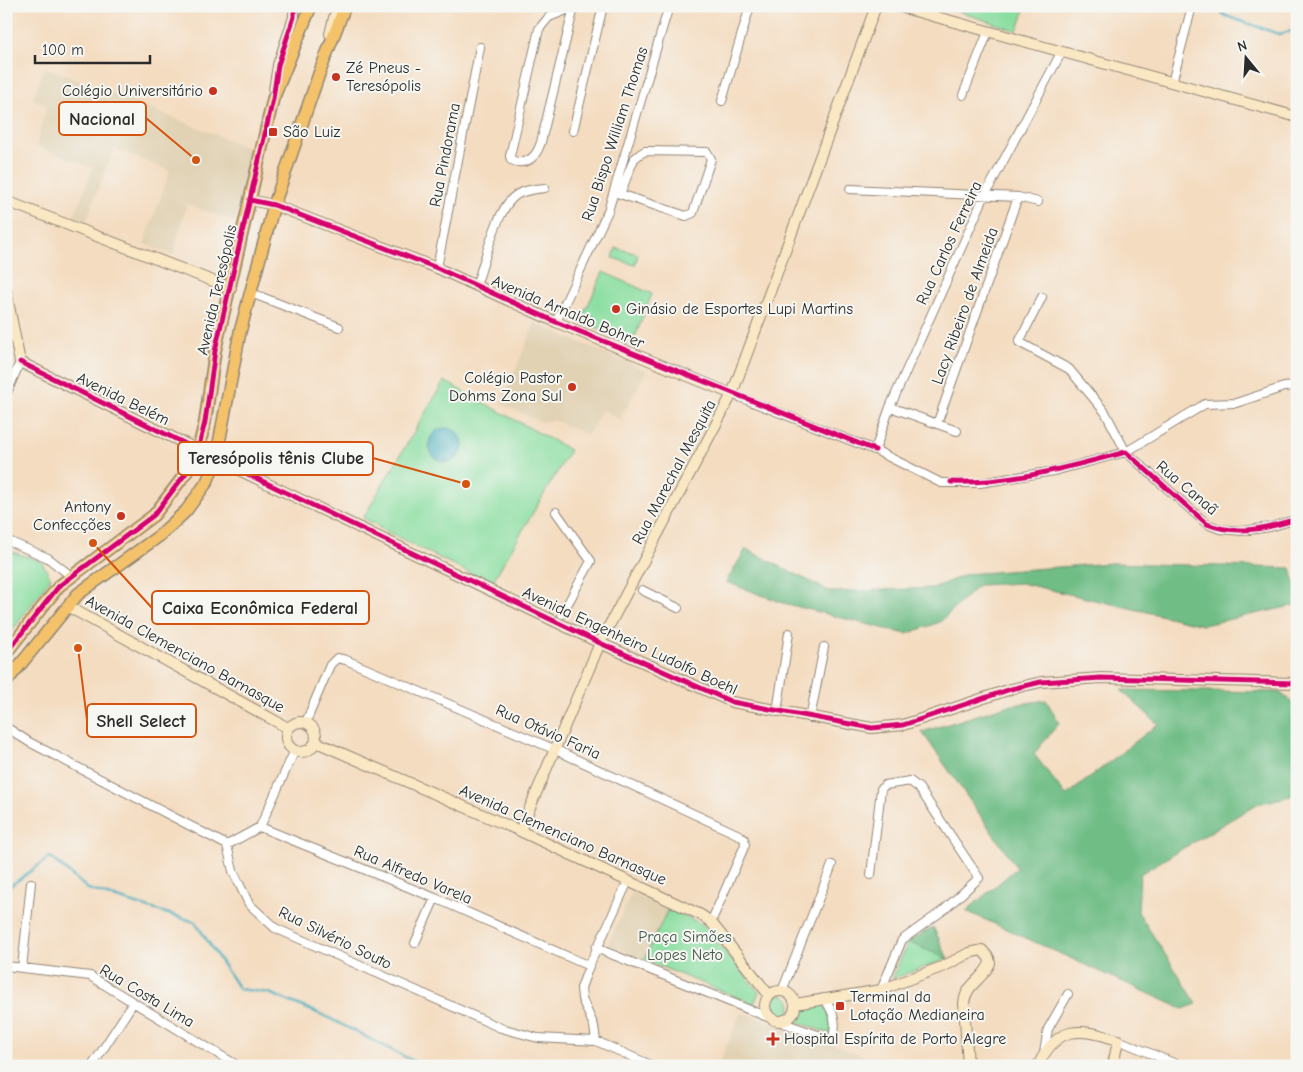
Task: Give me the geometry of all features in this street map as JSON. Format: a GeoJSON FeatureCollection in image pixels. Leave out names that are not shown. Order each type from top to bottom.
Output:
{"type":"FeatureCollection","features":[{"type":"Feature","properties":{"kind":"main road"},"geometry":{"type":"LineString","coordinates":[[273,98],[311,6]]}},
{"type":"Feature","properties":{"kind":"main road"},"geometry":{"type":"LineString","coordinates":[[319,74],[345,6]]}},
{"type":"Feature","properties":{"kind":"main road","name":"Avenida Teresópolis"},"geometry":{"type":"LineString","coordinates":[[6,682],[66,606],[78,594],[159,536],[186,511],[207,482],[216,460],[230,376],[274,206],[319,74]]}},
{"type":"Feature","properties":{"kind":"main road","name":"Avenida Teresópolis"},"geometry":{"type":"LineString","coordinates":[[6,653],[59,586],[154,515],[174,490],[198,450],[205,422],[215,351],[231,288],[273,98]]}},
{"type":"Feature","properties":{"kind":"street","name":"Avenida Teresópolis"},"geometry":{"type":"LineString","coordinates":[[273,98],[278,65],[294,16],[294,6]]}},
{"type":"Feature","properties":{"kind":"street","name":"Avenida Teresópolis"},"geometry":{"type":"LineString","coordinates":[[319,74],[337,6]]}},
{"type":"Feature","properties":{"kind":"street"},"geometry":{"type":"LineString","coordinates":[[573,131],[603,6]]}},
{"type":"Feature","properties":{"kind":"street","name":"Rua Bispo William Thomas"},"geometry":{"type":"LineString","coordinates":[[556,322],[617,193],[669,6]]}},
{"type":"Feature","properties":{"kind":"street"},"geometry":{"type":"LineString","coordinates":[[722,101],[750,6]]}},
{"type":"Feature","properties":{"kind":"street","name":"Rua Marechal Mesquita"},"geometry":{"type":"LineString","coordinates":[[520,831],[556,750],[600,642],[732,394],[876,6]]}},
{"type":"Feature","properties":{"kind":"street"},"geometry":{"type":"LineString","coordinates":[[896,6],[1297,117]]}},
{"type":"Feature","properties":{"kind":"street"},"geometry":{"type":"LineString","coordinates":[[1172,83],[1192,6]]}},
{"type":"Feature","properties":{"kind":"street"},"geometry":{"type":"LineString","coordinates":[[574,7],[537,154],[532,158],[516,162],[511,160],[510,156],[539,29],[549,17],[574,7]]}},
{"type":"Feature","properties":{"kind":"street"},"geometry":{"type":"LineString","coordinates":[[963,95],[988,32]]}},
{"type":"Feature","properties":{"kind":"street","name":"Rua Pindorama"},"geometry":{"type":"LineString","coordinates":[[437,268],[480,47]]}},
{"type":"Feature","properties":{"kind":"street","name":"Rua Carlos Ferreira"},"geometry":{"type":"LineString","coordinates":[[875,450],[890,407],[984,196],[1061,53]]}},
{"type":"Feature","properties":{"kind":"street"},"geometry":{"type":"LineString","coordinates":[[645,151],[707,152],[710,155],[711,158],[692,213],[686,216],[617,193],[634,159],[645,151]]}},
{"type":"Feature","properties":{"kind":"street"},"geometry":{"type":"LineString","coordinates":[[476,286],[507,204],[515,195],[545,188]]}},
{"type":"Feature","properties":{"kind":"street"},"geometry":{"type":"LineString","coordinates":[[850,189],[1018,197],[1038,202]]}},
{"type":"Feature","properties":{"kind":"street","name":"Lacy Ribeiro de Almeida"},"geometry":{"type":"LineString","coordinates":[[937,424],[1018,197]]}},
{"type":"Feature","properties":{"kind":"street","name":"Avenida Arnaldo Bohrer"},"geometry":{"type":"LineString","coordinates":[[250,200],[274,206],[437,268],[556,322],[875,450],[941,483],[996,482],[1054,471],[1126,452],[1205,404],[1236,403],[1284,387],[1297,386]]}},
{"type":"Feature","properties":{"kind":"street"},"geometry":{"type":"LineString","coordinates":[[6,201],[231,288]]}},
{"type":"Feature","properties":{"kind":"street"},"geometry":{"type":"LineString","coordinates":[[6,291],[20,362],[7,391]]}},
{"type":"Feature","properties":{"kind":"street"},"geometry":{"type":"LineString","coordinates":[[251,293],[339,327]]}},
{"type":"Feature","properties":{"kind":"street","name":"Rua Canaã"},"geometry":{"type":"LineString","coordinates":[[1042,297],[1020,342],[1069,369],[1105,412],[1126,452],[1207,524],[1220,529],[1242,531],[1270,527],[1297,519]]}},
{"type":"Feature","properties":{"kind":"street","name":"Avenida Belém"},"geometry":{"type":"LineString","coordinates":[[20,362],[216,460]]}},
{"type":"Feature","properties":{"kind":"street"},"geometry":{"type":"LineString","coordinates":[[890,407],[957,431]]}},
{"type":"Feature","properties":{"kind":"street","name":"Avenida Engenheiro Ludolfo Boehl"},"geometry":{"type":"LineString","coordinates":[[216,460],[600,642],[732,702],[776,712],[872,728],[903,725],[1011,689],[1041,682],[1101,678],[1297,683]]}},
{"type":"Feature","properties":{"kind":"street"},"geometry":{"type":"LineString","coordinates":[[556,512],[591,561],[562,614]]}},
{"type":"Feature","properties":{"kind":"street"},"geometry":{"type":"LineString","coordinates":[[6,540],[48,558],[71,576]]}},
{"type":"Feature","properties":{"kind":"street"},"geometry":{"type":"LineString","coordinates":[[642,590],[678,608]]}},
{"type":"Feature","properties":{"kind":"street","name":"Avenida Clemenciano Barnasque"},"geometry":{"type":"LineString","coordinates":[[66,606],[288,728]]}},
{"type":"Feature","properties":{"kind":"street"},"geometry":{"type":"LineString","coordinates":[[776,712],[789,633]]}},
{"type":"Feature","properties":{"kind":"street"},"geometry":{"type":"LineString","coordinates":[[810,718],[824,647]]}},
{"type":"Feature","properties":{"kind":"street","name":"Rua Otávio Faria"},"geometry":{"type":"LineString","coordinates":[[306,722],[330,665],[337,658],[346,660],[556,750],[744,839],[745,845],[711,922]]}},
{"type":"Feature","properties":{"kind":"street"},"geometry":{"type":"LineString","coordinates":[[299,722],[306,722],[313,726],[316,742],[310,749],[303,752],[295,750],[287,741],[288,728],[299,722]]}},
{"type":"Feature","properties":{"kind":"street"},"geometry":{"type":"LineString","coordinates":[[6,727],[28,742],[227,845],[260,827],[295,750]]}},
{"type":"Feature","properties":{"kind":"street","name":"Avenida Clemenciano Barnasque"},"geometry":{"type":"LineString","coordinates":[[316,742],[520,831],[701,914],[711,922],[769,995]]}},
{"type":"Feature","properties":{"kind":"street"},"geometry":{"type":"LineString","coordinates":[[871,875],[881,789],[885,785],[910,781],[919,788],[979,878],[945,909],[902,940],[881,990]]}},
{"type":"Feature","properties":{"kind":"street","name":"Rua Alfredo Varela"},"geometry":{"type":"LineString","coordinates":[[260,827],[435,898],[588,966]]}},
{"type":"Feature","properties":{"kind":"street","name":"Rua Silvério Souto"},"geometry":{"type":"LineString","coordinates":[[227,845],[233,871],[249,904],[275,928],[501,1028],[538,1038],[596,1041],[653,1066]]}},
{"type":"Feature","properties":{"kind":"street"},"geometry":{"type":"LineString","coordinates":[[782,991],[832,865]]}},
{"type":"Feature","properties":{"kind":"street"},"geometry":{"type":"LineString","coordinates":[[596,1041],[594,1026],[582,999],[581,988],[588,966],[628,881]]}},
{"type":"Feature","properties":{"kind":"street"},"geometry":{"type":"LineString","coordinates":[[22,968],[31,883]]}},
{"type":"Feature","properties":{"kind":"street"},"geometry":{"type":"LineString","coordinates":[[415,943],[435,898]]}},
{"type":"Feature","properties":{"kind":"street"},"geometry":{"type":"LineString","coordinates":[[596,948],[774,1020],[832,1040],[836,1030],[835,1019],[824,998]]}},
{"type":"Feature","properties":{"kind":"street"},"geometry":{"type":"LineString","coordinates":[[794,1004],[881,990],[944,966],[975,950],[982,950],[986,953],[990,963],[988,968],[965,993],[968,1066]]}},
{"type":"Feature","properties":{"kind":"street","name":"Rua Costa Lima"},"geometry":{"type":"LineString","coordinates":[[6,966],[90,976],[238,1066]]}},
{"type":"Feature","properties":{"kind":"street"},"geometry":{"type":"LineString","coordinates":[[782,991],[791,996],[794,1004],[789,1018],[774,1020],[765,1009],[769,995],[782,991]]}},
{"type":"Feature","properties":{"kind":"street"},"geometry":{"type":"LineString","coordinates":[[1038,1066],[1044,1053],[1048,1029],[1068,994]]}},
{"type":"Feature","properties":{"kind":"street"},"geometry":{"type":"LineString","coordinates":[[93,1066],[133,1003]]}},
{"type":"Feature","properties":{"kind":"street"},"geometry":{"type":"LineString","coordinates":[[1044,1053],[1055,1040],[1067,1032],[1082,1030],[1118,1040],[1181,1066]]}},
{"type":"Feature","properties":{"kind":"street"},"geometry":{"type":"LineString","coordinates":[[1113,1066],[1118,1040]]}},
{"type":"Feature","properties":{"kind":"shaded area"},"geometry":{"type":"Polygon","coordinates":[[[45,67],[252,149],[236,222],[187,204],[173,255],[144,244],[170,171],[114,148],[86,221],[74,216],[93,168],[36,146],[47,105],[32,99],[45,67]]]}},
{"type":"Feature","properties":{"kind":"shaded area","name":"Colégio Pastor Dohms Zona Sul"},"geometry":{"type":"Polygon","coordinates":[[[535,323],[646,371],[620,419],[602,410],[588,435],[553,420],[541,422],[501,404],[535,323]]]}},
{"type":"Feature","properties":{"kind":"shaded area"},"geometry":{"type":"Polygon","coordinates":[[[632,893],[668,909],[644,960],[608,944],[632,893]]]}},
{"type":"Feature","properties":{"kind":"shaded area","name":"Hospital Espírita de Porto Alegre"},"geometry":{"type":"Polygon","coordinates":[[[741,1012],[892,1066],[718,1066],[741,1012]]]}},
{"type":"Feature","properties":{"kind":"green space"},"geometry":{"type":"Polygon","coordinates":[[[943,6],[1026,6],[1017,31],[943,6]]]}},
{"type":"Feature","properties":{"kind":"green space"},"geometry":{"type":"Polygon","coordinates":[[[616,248],[638,254],[635,265],[613,258],[616,248]]]}},
{"type":"Feature","properties":{"kind":"green space","name":"Ginásio de Esportes Lupi Martins"},"geometry":{"type":"Polygon","coordinates":[[[603,272],[652,294],[633,342],[620,337],[621,332],[606,326],[604,331],[581,321],[603,272]]]}},
{"type":"Feature","properties":{"kind":"green space"},"geometry":{"type":"Polygon","coordinates":[[[444,381],[570,450],[491,584],[363,518],[444,381]]]}},
{"type":"Feature","properties":{"kind":"green space"},"geometry":{"type":"Polygon","coordinates":[[[746,549],[831,592],[933,588],[967,574],[1112,563],[1291,568],[1297,593],[1297,605],[1203,625],[1021,583],[979,585],[940,622],[906,634],[783,603],[726,582],[746,549]]]}},
{"type":"Feature","properties":{"kind":"green space"},"geometry":{"type":"Polygon","coordinates":[[[6,550],[41,561],[51,578],[6,639],[6,550]]]}},
{"type":"Feature","properties":{"kind":"green space"},"geometry":{"type":"Polygon","coordinates":[[[1121,690],[1279,692],[1297,706],[1297,734],[1291,796],[1257,804],[1140,874],[1138,912],[1197,1004],[1183,1009],[966,911],[1017,868],[922,732],[1007,706],[1046,700],[1059,723],[1034,754],[1066,796],[1158,724],[1121,690]]]}},
{"type":"Feature","properties":{"kind":"green space","name":"Praça Simões Lopes Neto"},"geometry":{"type":"Polygon","coordinates":[[[668,909],[702,924],[759,992],[754,1004],[644,960],[668,909]]]}},
{"type":"Feature","properties":{"kind":"green space"},"geometry":{"type":"Polygon","coordinates":[[[933,927],[948,959],[892,979],[908,942],[933,927]]]}},
{"type":"Feature","properties":{"kind":"green space"},"geometry":{"type":"Polygon","coordinates":[[[933,927],[948,959],[908,942],[933,927]]]}},
{"type":"Feature","properties":{"kind":"green space"},"geometry":{"type":"Polygon","coordinates":[[[779,994],[784,995],[790,1001],[790,1011],[784,1017],[779,1018],[774,1017],[768,1011],[767,1006],[768,1001],[774,995],[779,994]]]}},
{"type":"Feature","properties":{"kind":"green space"},"geometry":{"type":"Polygon","coordinates":[[[823,1004],[830,1018],[830,1034],[796,1021],[802,1009],[823,1004]]]}},
{"type":"Feature","properties":{"kind":"water"},"geometry":{"type":"Polygon","coordinates":[[[446,428],[458,433],[463,445],[458,457],[446,462],[434,457],[429,445],[434,433],[446,428]]]}},
{"type":"Feature","properties":{"kind":"waterway"},"geometry":{"type":"LineString","coordinates":[[1214,6],[1226,16],[1279,34],[1297,30]]}},
{"type":"Feature","properties":{"kind":"waterway"},"geometry":{"type":"LineString","coordinates":[[6,889],[50,857],[88,889],[195,922],[239,989],[269,993],[325,1016],[423,1066]]}},
{"type":"Feature","properties":{"kind":"cycle path"},"geometry":{"type":"LineString","coordinates":[[6,653],[59,586],[154,515],[186,473],[198,450],[205,422],[215,351],[273,99],[278,65],[294,17],[294,6]]}},
{"type":"Feature","properties":{"kind":"cycle path"},"geometry":{"type":"LineString","coordinates":[[250,200],[274,205],[437,268],[556,322],[875,450]]}},
{"type":"Feature","properties":{"kind":"cycle path"},"geometry":{"type":"LineString","coordinates":[[20,362],[216,459],[600,643],[732,702],[872,728],[903,725],[1011,689],[1041,682],[1101,678],[1297,683]]}},
{"type":"Feature","properties":{"kind":"cycle path"},"geometry":{"type":"LineString","coordinates":[[951,482],[973,482],[1017,477],[1061,469],[1126,452],[1207,524],[1218,528],[1241,530],[1263,528],[1297,519]]}},
{"type":"Feature","properties":{"kind":"place","name":"Zé Pneus - Teresópolis"},"geometry":{"type":"Point","coordinates":[336,77]}},
{"type":"Feature","properties":{"kind":"place","name":"Colégio Universitário"},"geometry":{"type":"Point","coordinates":[213,91]}},
{"type":"Feature","properties":{"kind":"place","name":"São Luiz"},"geometry":{"type":"Point","coordinates":[273,132]}},
{"type":"Feature","properties":{"kind":"place","name":"Nacional"},"geometry":{"type":"Point","coordinates":[196,160]}},
{"type":"Feature","properties":{"kind":"place","name":"Ginásio de Esportes Lupi Martins"},"geometry":{"type":"Point","coordinates":[616,309]}},
{"type":"Feature","properties":{"kind":"place","name":"Colégio Pastor Dohms Zona Sul"},"geometry":{"type":"Point","coordinates":[572,387]}},
{"type":"Feature","properties":{"kind":"place","name":"Teresópolis tênis Clube"},"geometry":{"type":"Point","coordinates":[466,484]}},
{"type":"Feature","properties":{"kind":"place","name":"Antony Confecções"},"geometry":{"type":"Point","coordinates":[121,516]}},
{"type":"Feature","properties":{"kind":"place","name":"Caixa Econômica Federal"},"geometry":{"type":"Point","coordinates":[93,543]}},
{"type":"Feature","properties":{"kind":"place","name":"Shell Select"},"geometry":{"type":"Point","coordinates":[78,648]}},
{"type":"Feature","properties":{"kind":"place","name":"Terminal da Lotação Medianeira"},"geometry":{"type":"Point","coordinates":[840,1006]}},
{"type":"Feature","properties":{"kind":"place","name":"Hospital Espírita de Porto Alegre"},"geometry":{"type":"Point","coordinates":[773,1039]}}]}
